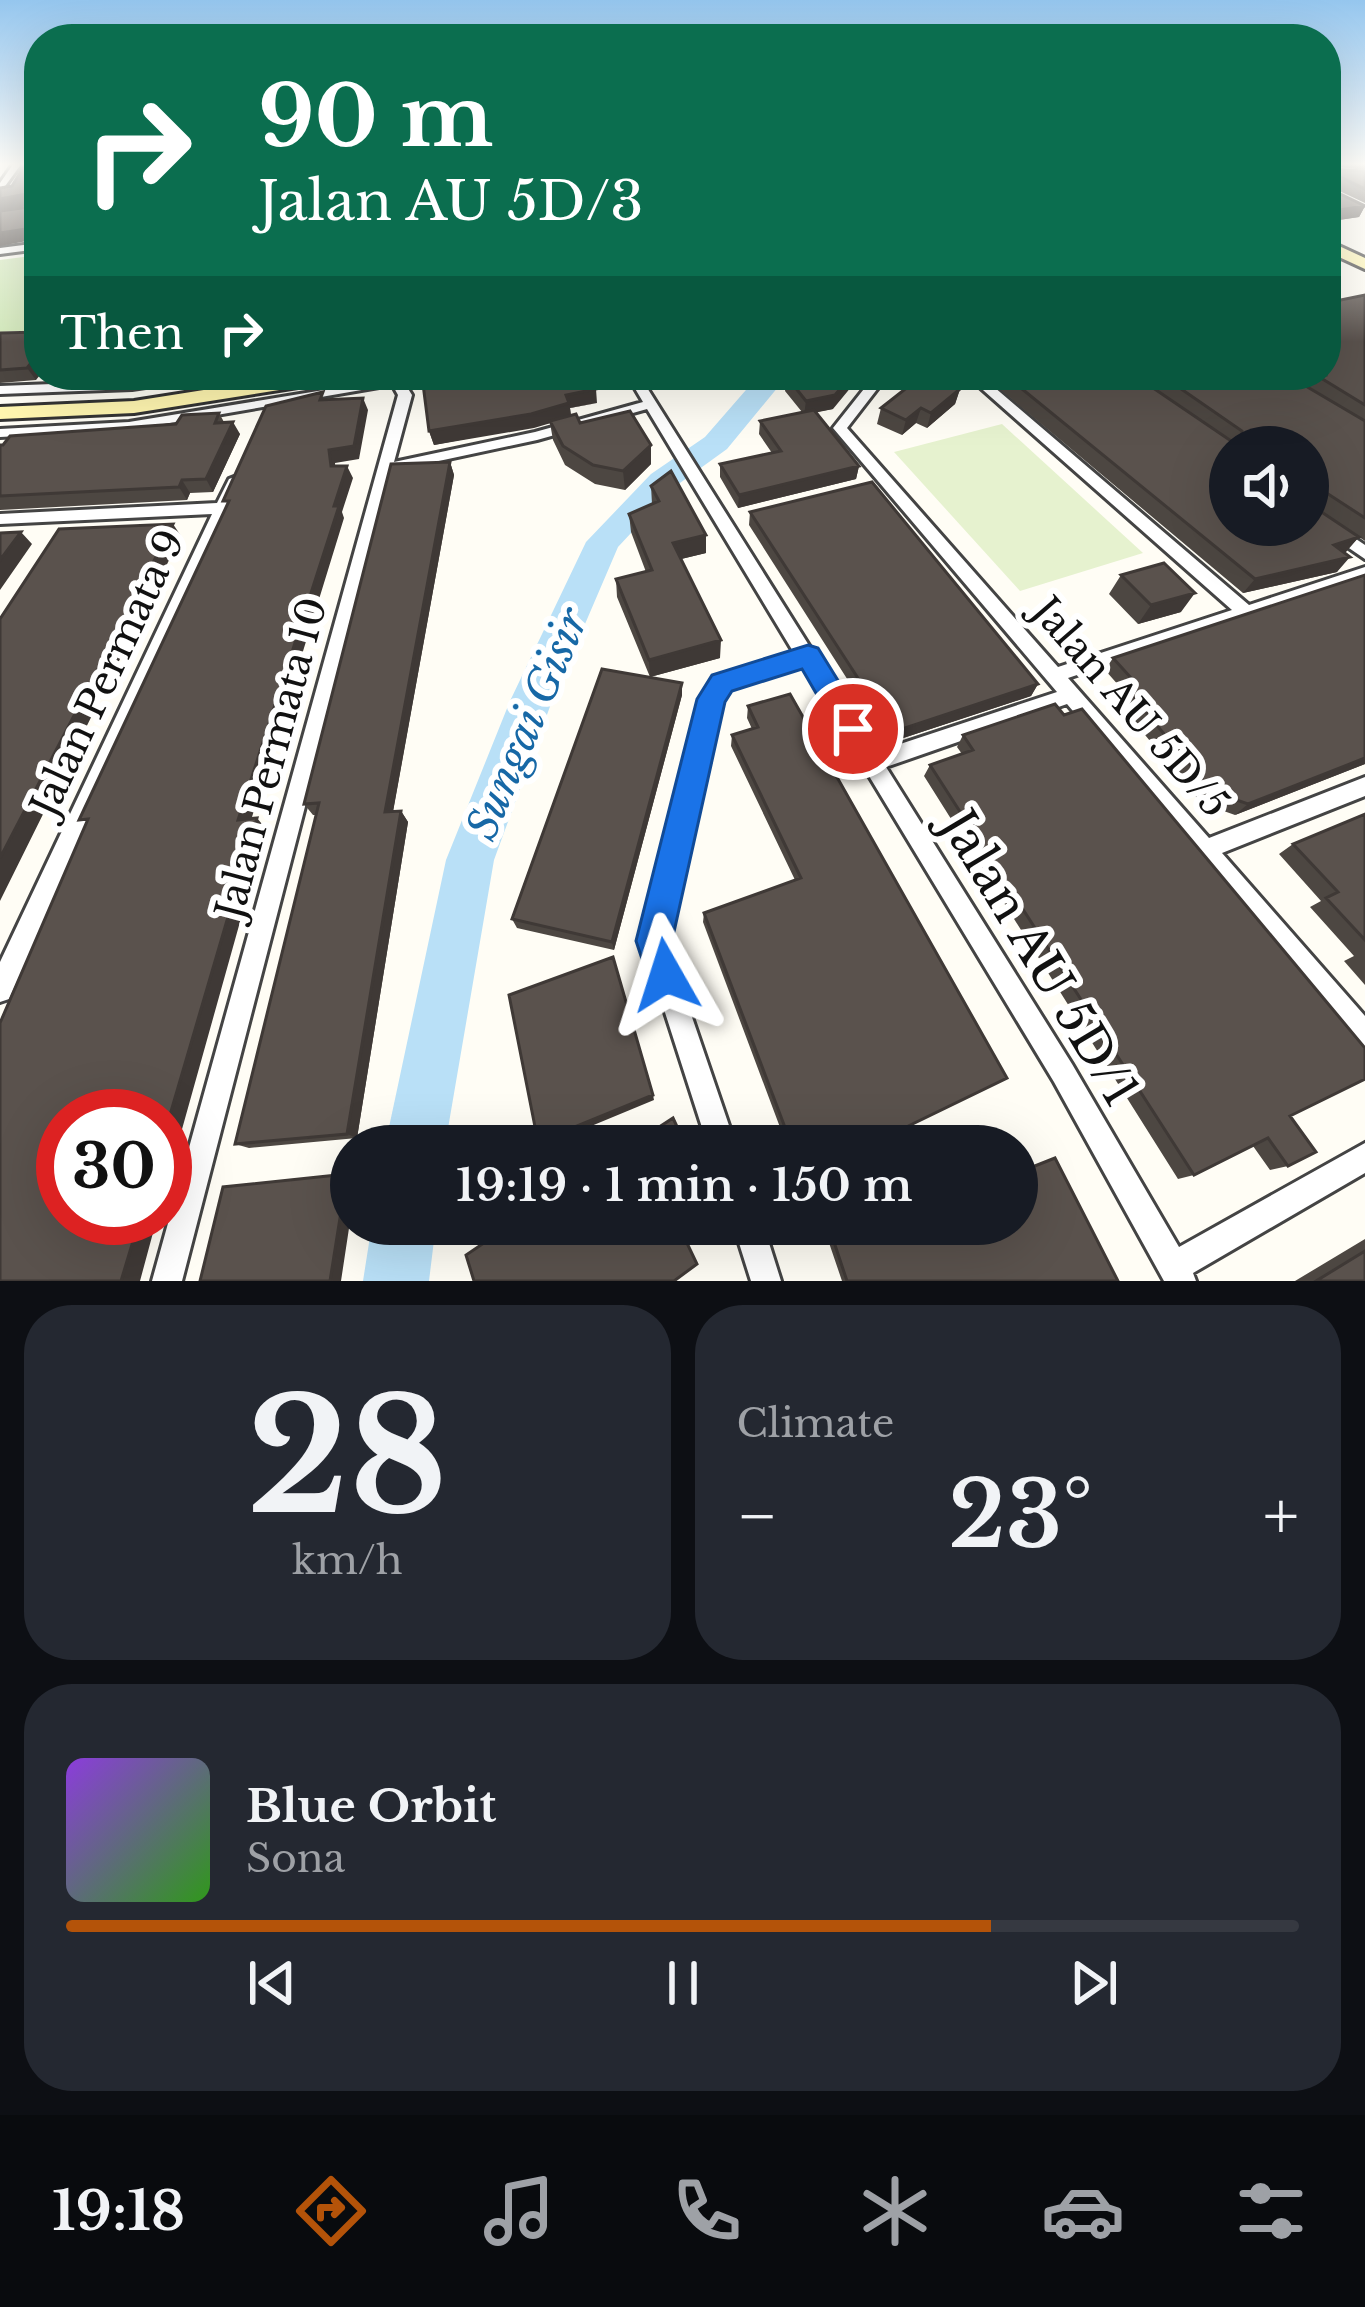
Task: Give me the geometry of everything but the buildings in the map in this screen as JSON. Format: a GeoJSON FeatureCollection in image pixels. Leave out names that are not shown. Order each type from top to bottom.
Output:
{"type":"FeatureCollection","features":[{"type":"Feature","properties":{"kind":"main road"},"geometry":{"type":"LineString","coordinates":[[0,413],[266,404],[300,390]]}},
{"type":"Feature","properties":{"kind":"street"},"geometry":{"type":"LineString","coordinates":[[52,411],[62,390]]}},
{"type":"Feature","properties":{"kind":"street","name":"Jalan Permata 10"},"geometry":{"type":"LineString","coordinates":[[266,404],[349,390]]}},
{"type":"Feature","properties":{"kind":"street","name":"Jalan Permata 10"},"geometry":{"type":"LineString","coordinates":[[167,1281],[387,467],[401,390]]}},
{"type":"Feature","properties":{"kind":"street","name":"Jalan AU 5D/1"},"geometry":{"type":"LineString","coordinates":[[642,390],[700,484],[738,518],[808,656],[1178,1274]]}},
{"type":"Feature","properties":{"kind":"street","name":"Jalan AU 5D/5"},"geometry":{"type":"LineString","coordinates":[[870,390],[840,428],[1365,1035]]}},
{"type":"Feature","properties":{"kind":"street"},"geometry":{"type":"LineString","coordinates":[[988,390],[1248,614]]}},
{"type":"Feature","properties":{"kind":"street"},"geometry":{"type":"LineString","coordinates":[[0,434],[129,426],[266,404]]}},
{"type":"Feature","properties":{"kind":"street"},"geometry":{"type":"LineString","coordinates":[[387,467],[537,436],[651,404]]}},
{"type":"Feature","properties":{"kind":"street","name":"Jalan Permata 9"},"geometry":{"type":"LineString","coordinates":[[0,990],[241,466]]}},
{"type":"Feature","properties":{"kind":"street"},"geometry":{"type":"LineString","coordinates":[[864,487],[886,481]]}},
{"type":"Feature","properties":{"kind":"street"},"geometry":{"type":"LineString","coordinates":[[0,519],[223,508]]}},
{"type":"Feature","properties":{"kind":"street"},"geometry":{"type":"LineString","coordinates":[[61,534],[73,516]]}},
{"type":"Feature","properties":{"kind":"street"},"geometry":{"type":"LineString","coordinates":[[1329,527],[1365,553]]}},
{"type":"Feature","properties":{"kind":"street"},"geometry":{"type":"LineString","coordinates":[[1055,675],[1365,573]]}},
{"type":"Feature","properties":{"kind":"street"},"geometry":{"type":"LineString","coordinates":[[715,1125],[654,941],[711,699],[722,683],[808,656]]}},
{"type":"Feature","properties":{"kind":"street"},"geometry":{"type":"LineString","coordinates":[[873,762],[1072,694]]}},
{"type":"Feature","properties":{"kind":"street"},"geometry":{"type":"LineString","coordinates":[[1207,849],[1365,786]]}},
{"type":"Feature","properties":{"kind":"street"},"geometry":{"type":"LineString","coordinates":[[1178,1274],[1365,1157]]}},
{"type":"Feature","properties":{"kind":"street"},"geometry":{"type":"LineString","coordinates":[[755,1245],[766,1281]]}},
{"type":"Feature","properties":{"kind":"green space"},"geometry":{"type":"Polygon","coordinates":[[[24,257],[24,331],[0,332],[0,260],[24,257]]]}},
{"type":"Feature","properties":{"kind":"green space"},"geometry":{"type":"Polygon","coordinates":[[[1002,424],[1143,553],[1020,591],[894,452],[1002,424]]]}},
{"type":"Feature","properties":{"kind":"waterway","name":"Sungai Gisir"},"geometry":{"type":"LineString","coordinates":[[419,1125],[470,860],[531,701],[603,542],[662,481],[716,443],[761,390]]}},
{"type":"Feature","properties":{"kind":"waterway","name":"Sungai Gisir"},"geometry":{"type":"LineString","coordinates":[[396,1281],[401,1245]]}},
{"type":"Feature","properties":{"kind":"route"},"geometry":{"type":"LineString","coordinates":[[666,975],[654,941],[711,699],[722,683],[808,656],[853,729]]}}]}
